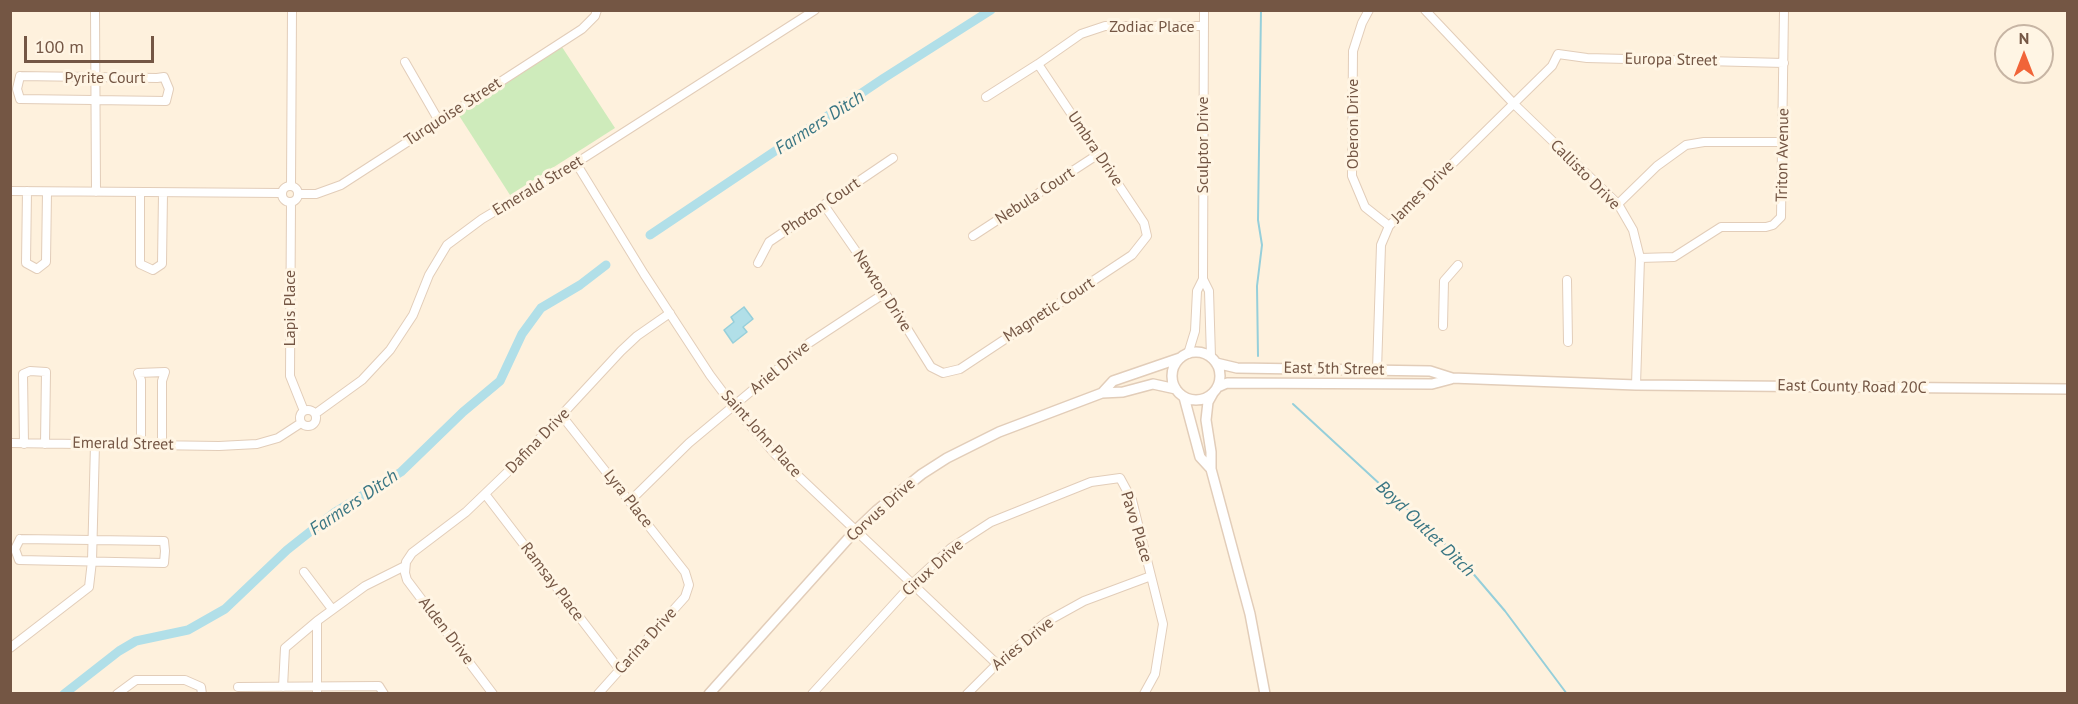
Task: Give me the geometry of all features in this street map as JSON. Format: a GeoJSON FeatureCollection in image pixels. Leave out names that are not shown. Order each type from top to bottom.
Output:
{"type":"FeatureCollection","features":[{"type":"Feature","properties":{"kind":"street"},"geometry":{"type":"LineString","coordinates":[[95,10],[96,192]]}},
{"type":"Feature","properties":{"kind":"street"},"geometry":{"type":"LineString","coordinates":[[291,186],[292,10]]}},
{"type":"Feature","properties":{"kind":"street","name":"Turquoise Street"},"geometry":{"type":"LineString","coordinates":[[298,194],[316,194],[341,185],[582,29],[595,16],[597,10]]}},
{"type":"Feature","properties":{"kind":"street","name":"Emerald Street"},"geometry":{"type":"LineString","coordinates":[[315,414],[362,380],[390,350],[413,315],[429,275],[447,245],[482,219],[576,163],[815,10]]}},
{"type":"Feature","properties":{"kind":"street","name":"Sculptor Drive"},"geometry":{"type":"LineString","coordinates":[[1185,356],[1195,331],[1197,291],[1203,279],[1204,10]]}},
{"type":"Feature","properties":{"kind":"street","name":"Oberon Drive"},"geometry":{"type":"LineString","coordinates":[[1369,10],[1353,51],[1352,176],[1365,207],[1389,226]]}},
{"type":"Feature","properties":{"kind":"street","name":"Callisto Drive"},"geometry":{"type":"LineString","coordinates":[[1425,10],[1514,104],[1618,204],[1633,230],[1640,258],[1636,385]]}},
{"type":"Feature","properties":{"kind":"street","name":"Triton Avenue"},"geometry":{"type":"LineString","coordinates":[[1640,258],[1665,258],[1680,255],[1721,227],[1766,227],[1773,225],[1781,217],[1784,10]]}},
{"type":"Feature","properties":{"kind":"street","name":"Zodiac Place"},"geometry":{"type":"LineString","coordinates":[[986,97],[1081,34],[1105,26],[1204,26]]}},
{"type":"Feature","properties":{"kind":"street","name":"James Drive"},"geometry":{"type":"LineString","coordinates":[[1377,370],[1381,245],[1389,226],[1552,66],[1558,54]]}},
{"type":"Feature","properties":{"kind":"street","name":"Europa Street"},"geometry":{"type":"LineString","coordinates":[[1558,54],[1587,58],[1784,63]]}},
{"type":"Feature","properties":{"kind":"street"},"geometry":{"type":"LineString","coordinates":[[405,62],[439,121]]}},
{"type":"Feature","properties":{"kind":"street","name":"Umbra Drive"},"geometry":{"type":"LineString","coordinates":[[1038,64],[1144,223],[1147,236]]}},
{"type":"Feature","properties":{"kind":"street","name":"Pyrite Court"},"geometry":{"type":"LineString","coordinates":[[20,76],[96,78],[164,77],[169,89],[166,101],[20,99],[17,89],[20,76]]}},
{"type":"Feature","properties":{"kind":"street"},"geometry":{"type":"LineString","coordinates":[[1618,204],[1657,166],[1686,146],[1704,142],[1783,142]]}},
{"type":"Feature","properties":{"kind":"street","name":"Nebula Court"},"geometry":{"type":"LineString","coordinates":[[973,236],[1097,155]]}},
{"type":"Feature","properties":{"kind":"street","name":"Photon Court"},"geometry":{"type":"LineString","coordinates":[[758,263],[769,242],[893,158]]}},
{"type":"Feature","properties":{"kind":"street","name":"Saint John Place"},"geometry":{"type":"LineString","coordinates":[[576,163],[710,375],[734,407],[775,454],[997,664]]}},
{"type":"Feature","properties":{"kind":"street"},"geometry":{"type":"LineString","coordinates":[[291,186],[296,188],[298,194],[296,200],[291,202],[285,201],[282,193],[284,189],[291,186]]}},
{"type":"Feature","properties":{"kind":"street"},"geometry":{"type":"LineString","coordinates":[[10,191],[282,193]]}},
{"type":"Feature","properties":{"kind":"street"},"geometry":{"type":"LineString","coordinates":[[27,191],[26,263],[37,269],[46,262],[47,192]]}},
{"type":"Feature","properties":{"kind":"street"},"geometry":{"type":"LineString","coordinates":[[140,193],[140,264],[153,270],[162,264],[163,193]]}},
{"type":"Feature","properties":{"kind":"street","name":"Lapis Place"},"geometry":{"type":"LineString","coordinates":[[291,202],[290,376],[304,411]]}},
{"type":"Feature","properties":{"kind":"street","name":"Newton Drive"},"geometry":{"type":"LineString","coordinates":[[824,204],[885,293],[931,367],[943,373]]}},
{"type":"Feature","properties":{"kind":"street","name":"Magnetic Court"},"geometry":{"type":"LineString","coordinates":[[943,373],[960,369],[1132,255],[1147,236]]}},
{"type":"Feature","properties":{"kind":"street"},"geometry":{"type":"LineString","coordinates":[[1443,326],[1444,281],[1458,265]]}},
{"type":"Feature","properties":{"kind":"street","name":"Sculptor Drive"},"geometry":{"type":"LineString","coordinates":[[1203,279],[1209,291],[1213,360]]}},
{"type":"Feature","properties":{"kind":"street"},"geometry":{"type":"LineString","coordinates":[[1567,280],[1568,342]]}},
{"type":"Feature","properties":{"kind":"street","name":"Ariel Drive"},"geometry":{"type":"LineString","coordinates":[[630,501],[674,456],[809,343],[885,293]]}},
{"type":"Feature","properties":{"kind":"street","name":"Dafina Drive"},"geometry":{"type":"LineString","coordinates":[[405,566],[412,553],[450,525],[485,494],[562,416],[621,351],[637,336],[670,313]]}},
{"type":"Feature","properties":{"kind":"street"},"geometry":{"type":"LineString","coordinates":[[1211,469],[1200,457],[1184,397],[1176,389],[1172,376],[1177,363],[1185,356],[1196,352],[1213,360],[1220,371],[1215,390],[1206,409],[1211,469],[1250,614],[1264,693]]}},
{"type":"Feature","properties":{"kind":"street","name":"Corvus Drive"},"geometry":{"type":"LineString","coordinates":[[1102,393],[1113,381],[1185,356]]}},
{"type":"Feature","properties":{"kind":"street","name":"East 5th Street"},"geometry":{"type":"LineString","coordinates":[[1213,360],[1223,366],[1237,368],[1430,371],[1452,378],[1636,385]]}},
{"type":"Feature","properties":{"kind":"street"},"geometry":{"type":"LineString","coordinates":[[24,444],[23,374],[30,371],[46,372],[45,444]]}},
{"type":"Feature","properties":{"kind":"street"},"geometry":{"type":"LineString","coordinates":[[141,444],[141,380],[138,373],[165,372],[162,381],[162,445]]}},
{"type":"Feature","properties":{"kind":"street","name":"East 5th Street"},"geometry":{"type":"LineString","coordinates":[[1215,390],[1227,383],[1432,384],[1452,378]]}},
{"type":"Feature","properties":{"kind":"street","name":"Corvus Drive"},"geometry":{"type":"LineString","coordinates":[[709,693],[855,531],[898,492],[955,453],[999,432],[1102,393],[1123,392],[1153,384],[1176,389]]}},
{"type":"Feature","properties":{"kind":"street","name":"East County Road 20C"},"geometry":{"type":"LineString","coordinates":[[1636,385],[2067,389]]}},
{"type":"Feature","properties":{"kind":"street"},"geometry":{"type":"LineString","coordinates":[[1184,397],[1199,400],[1215,390]]}},
{"type":"Feature","properties":{"kind":"street"},"geometry":{"type":"LineString","coordinates":[[304,411],[315,414],[316,421],[312,425],[307,427],[301,423],[300,416],[304,411]]}},
{"type":"Feature","properties":{"kind":"street","name":"Lyra Place"},"geometry":{"type":"LineString","coordinates":[[562,416],[685,572],[689,585]]}},
{"type":"Feature","properties":{"kind":"street","name":"Emerald Street"},"geometry":{"type":"LineString","coordinates":[[10,443],[219,446],[257,444],[278,438],[301,423]]}},
{"type":"Feature","properties":{"kind":"street"},"geometry":{"type":"LineString","coordinates":[[10,648],[89,587],[92,561],[95,444]]}},
{"type":"Feature","properties":{"kind":"street","name":"Pavo Place"},"geometry":{"type":"LineString","coordinates":[[1120,478],[1132,500],[1163,624],[1155,674],[1144,693]]}},
{"type":"Feature","properties":{"kind":"street","name":"Cirux Drive"},"geometry":{"type":"LineString","coordinates":[[812,693],[912,584],[951,548],[991,522],[1091,482],[1120,478]]}},
{"type":"Feature","properties":{"kind":"street","name":"Ramsay Place"},"geometry":{"type":"LineString","coordinates":[[485,494],[620,670]]}},
{"type":"Feature","properties":{"kind":"street"},"geometry":{"type":"LineString","coordinates":[[20,539],[92,540],[164,541],[164,563],[20,560],[15,549],[20,539]]}},
{"type":"Feature","properties":{"kind":"street"},"geometry":{"type":"LineString","coordinates":[[283,687],[285,648],[332,609],[365,586],[405,566]]}},
{"type":"Feature","properties":{"kind":"street","name":"Alden Drive"},"geometry":{"type":"LineString","coordinates":[[405,566],[407,580],[493,693]]}},
{"type":"Feature","properties":{"kind":"street"},"geometry":{"type":"LineString","coordinates":[[304,572],[332,609]]}},
{"type":"Feature","properties":{"kind":"street","name":"Aries Drive"},"geometry":{"type":"LineString","coordinates":[[967,693],[1046,622],[1084,602],[1151,576]]}},
{"type":"Feature","properties":{"kind":"street","name":"Carina Drive"},"geometry":{"type":"LineString","coordinates":[[598,693],[685,597],[689,585]]}},
{"type":"Feature","properties":{"kind":"street"},"geometry":{"type":"LineString","coordinates":[[317,621],[317,690]]}},
{"type":"Feature","properties":{"kind":"street"},"geometry":{"type":"LineString","coordinates":[[117,693],[136,680],[185,680],[201,687],[202,693]]}},
{"type":"Feature","properties":{"kind":"street"},"geometry":{"type":"LineString","coordinates":[[238,687],[317,690],[379,686],[384,693]]}},
{"type":"Feature","properties":{"kind":"green space"},"geometry":{"type":"Polygon","coordinates":[[[562,47],[615,128],[510,195],[458,114],[562,47]]]}},
{"type":"Feature","properties":{"kind":"water"},"geometry":{"type":"Polygon","coordinates":[[[744,307],[753,319],[743,327],[747,332],[733,343],[724,330],[734,322],[731,317],[744,307]]]}},
{"type":"Feature","properties":{"kind":"waterway","name":"Farmers Ditch"},"geometry":{"type":"LineString","coordinates":[[650,235],[884,78],[991,10]]}},
{"type":"Feature","properties":{"kind":"waterway","name":"Boyd Outlet Ditch"},"geometry":{"type":"LineString","coordinates":[[1258,356],[1257,286],[1262,245],[1258,220],[1261,10]]}},
{"type":"Feature","properties":{"kind":"waterway","name":"Farmers Ditch"},"geometry":{"type":"LineString","coordinates":[[64,694],[119,651],[136,641],[188,630],[225,609],[287,550],[335,512],[401,472],[463,412],[500,381],[522,334],[541,308],[580,285],[606,265]]}},
{"type":"Feature","properties":{"kind":"waterway","name":"Boyd Outlet Ditch"},"geometry":{"type":"LineString","coordinates":[[1293,404],[1459,557],[1505,611],[1567,694]]}}]}
